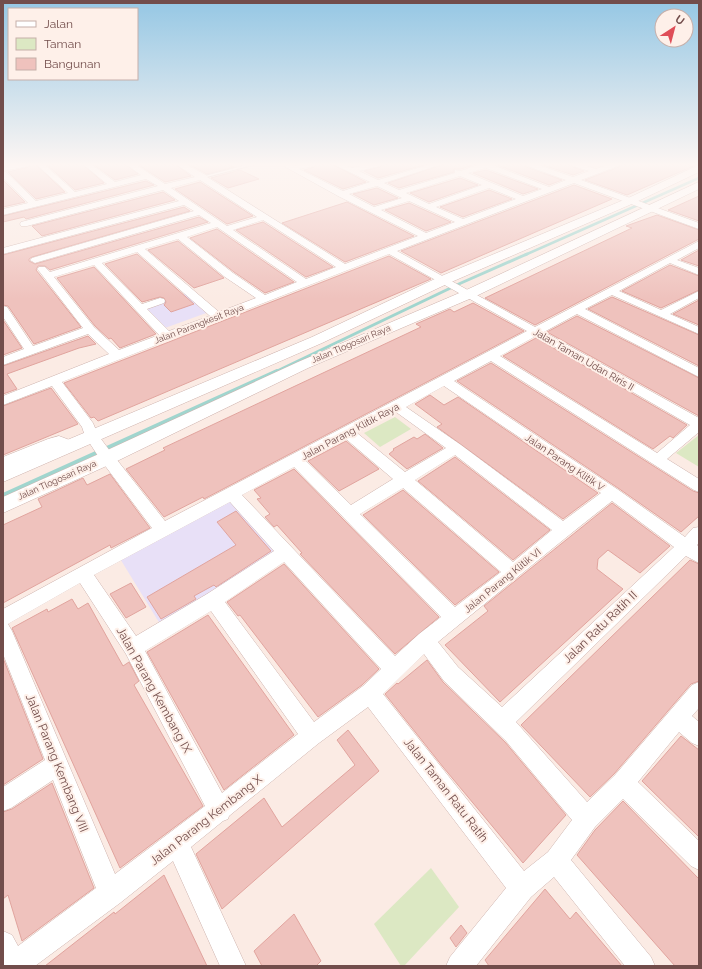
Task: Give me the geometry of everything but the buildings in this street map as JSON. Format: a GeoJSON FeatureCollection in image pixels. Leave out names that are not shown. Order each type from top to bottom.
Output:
{"type":"FeatureCollection","features":[{"type":"Feature","properties":{"kind":"street"},"geometry":{"type":"LineString","coordinates":[[3,251],[22,246],[31,233],[100,209]]}},
{"type":"Feature","properties":{"kind":"street"},"geometry":{"type":"LineString","coordinates":[[31,233],[148,209]]}},
{"type":"Feature","properties":{"kind":"street"},"geometry":{"type":"LineString","coordinates":[[196,209],[305,283]]}},
{"type":"Feature","properties":{"kind":"street"},"geometry":{"type":"LineString","coordinates":[[253,209],[344,268]]}},
{"type":"Feature","properties":{"kind":"street"},"geometry":{"type":"LineString","coordinates":[[434,209],[461,222]]}},
{"type":"Feature","properties":{"kind":"street","name":"Jalan Parangkesit Raya"},"geometry":{"type":"LineString","coordinates":[[3,401],[117,355],[168,337],[495,209]]}},
{"type":"Feature","properties":{"kind":"street","name":"Jalan Tlogosari Raya"},"geometry":{"type":"LineString","coordinates":[[3,475],[317,340],[613,209]]}},
{"type":"Feature","properties":{"kind":"street","name":"Jalan Tlogosari Raya"},"geometry":{"type":"LineString","coordinates":[[3,505],[302,365],[468,293],[646,209]]}},
{"type":"Feature","properties":{"kind":"street"},"geometry":{"type":"LineString","coordinates":[[652,209],[699,226]]}},
{"type":"Feature","properties":{"kind":"street"},"geometry":{"type":"LineString","coordinates":[[7,210],[31,233]]}},
{"type":"Feature","properties":{"kind":"street"},"geometry":{"type":"LineString","coordinates":[[374,210],[424,236]]}},
{"type":"Feature","properties":{"kind":"street"},"geometry":{"type":"LineString","coordinates":[[48,276],[95,261],[130,241],[201,212]]}},
{"type":"Feature","properties":{"kind":"street"},"geometry":{"type":"LineString","coordinates":[[35,260],[130,241],[179,235],[222,227],[266,217]]}},
{"type":"Feature","properties":{"kind":"street"},"geometry":{"type":"LineString","coordinates":[[179,235],[230,275],[264,299]]}},
{"type":"Feature","properties":{"kind":"street"},"geometry":{"type":"LineString","coordinates":[[130,241],[218,317]]}},
{"type":"Feature","properties":{"kind":"street"},"geometry":{"type":"LineString","coordinates":[[22,246],[48,276],[68,304],[90,329],[117,355]]}},
{"type":"Feature","properties":{"kind":"street","name":"Jalan Parang Klitik Raya"},"geometry":{"type":"LineString","coordinates":[[3,618],[163,530],[697,246]]}},
{"type":"Feature","properties":{"kind":"street","name":"Jalan Taman Udan Riris II"},"geometry":{"type":"LineString","coordinates":[[388,250],[536,331],[699,425]]}},
{"type":"Feature","properties":{"kind":"street"},"geometry":{"type":"LineString","coordinates":[[670,260],[699,272]]}},
{"type":"Feature","properties":{"kind":"street"},"geometry":{"type":"LineString","coordinates":[[95,261],[168,337]]}},
{"type":"Feature","properties":{"kind":"street"},"geometry":{"type":"LineString","coordinates":[[610,291],[699,331]]}},
{"type":"Feature","properties":{"kind":"street"},"geometry":{"type":"LineString","coordinates":[[662,314],[699,294]]}},
{"type":"Feature","properties":{"kind":"street"},"geometry":{"type":"LineString","coordinates":[[141,308],[160,301]]}},
{"type":"Feature","properties":{"kind":"street"},"geometry":{"type":"LineString","coordinates":[[576,309],[699,374]]}},
{"type":"Feature","properties":{"kind":"street"},"geometry":{"type":"LineString","coordinates":[[3,310],[31,351]]}},
{"type":"Feature","properties":{"kind":"street"},"geometry":{"type":"LineString","coordinates":[[3,362],[90,329]]}},
{"type":"Feature","properties":{"kind":"street"},"geometry":{"type":"LineString","coordinates":[[490,356],[699,486]]}},
{"type":"Feature","properties":{"kind":"street","name":"Jalan Parang Klitik V"},"geometry":{"type":"LineString","coordinates":[[444,380],[612,494],[692,551]]}},
{"type":"Feature","properties":{"kind":"street"},"geometry":{"type":"LineString","coordinates":[[55,381],[88,426],[93,437],[106,456],[163,530]]}},
{"type":"Feature","properties":{"kind":"street"},"geometry":{"type":"LineString","coordinates":[[396,406],[456,448],[563,530]]}},
{"type":"Feature","properties":{"kind":"street"},"geometry":{"type":"LineString","coordinates":[[657,460],[699,425]]}},
{"type":"Feature","properties":{"kind":"street"},"geometry":{"type":"LineString","coordinates":[[347,432],[513,572]]}},
{"type":"Feature","properties":{"kind":"street"},"geometry":{"type":"LineString","coordinates":[[3,463],[53,442],[59,441],[70,445]]}},
{"type":"Feature","properties":{"kind":"street"},"geometry":{"type":"LineString","coordinates":[[350,513],[456,448]]}},
{"type":"Feature","properties":{"kind":"street"},"geometry":{"type":"LineString","coordinates":[[296,460],[454,618]]}},
{"type":"Feature","properties":{"kind":"street"},"geometry":{"type":"LineString","coordinates":[[232,494],[394,669]]}},
{"type":"Feature","properties":{"kind":"street","name":"Jalan Parang Klitik VI"},"geometry":{"type":"LineString","coordinates":[[394,669],[426,640],[513,572],[563,530],[612,494]]}},
{"type":"Feature","properties":{"kind":"street","name":"Jalan Ratu Ratih II"},"geometry":{"type":"LineString","coordinates":[[501,722],[692,551],[699,533]]}},
{"type":"Feature","properties":{"kind":"street"},"geometry":{"type":"LineString","coordinates":[[133,648],[213,600],[286,552]]}},
{"type":"Feature","properties":{"kind":"street","name":"Jalan Parang Kembang IX"},"geometry":{"type":"LineString","coordinates":[[84,573],[133,648],[220,811]]}},
{"type":"Feature","properties":{"kind":"street"},"geometry":{"type":"LineString","coordinates":[[213,600],[312,736]]}},
{"type":"Feature","properties":{"kind":"street","name":"Jalan Parang Kembang VIII"},"geometry":{"type":"LineString","coordinates":[[3,631],[111,894]]}},
{"type":"Feature","properties":{"kind":"street"},"geometry":{"type":"LineString","coordinates":[[426,640],[435,657],[460,684],[501,722],[587,819]]}},
{"type":"Feature","properties":{"kind":"street","name":"Jalan Parang Kembang X"},"geometry":{"type":"LineString","coordinates":[[14,966],[220,811],[312,736],[370,693],[394,669]]}},
{"type":"Feature","properties":{"kind":"street"},"geometry":{"type":"LineString","coordinates":[[462,965],[522,888],[556,860],[587,819],[623,783],[699,692]]}},
{"type":"Feature","properties":{"kind":"street","name":"Jalan Taman Ratu Ratih"},"geometry":{"type":"LineString","coordinates":[[370,693],[522,888]]}},
{"type":"Feature","properties":{"kind":"street"},"geometry":{"type":"LineString","coordinates":[[677,717],[699,736]]}},
{"type":"Feature","properties":{"kind":"street"},"geometry":{"type":"LineString","coordinates":[[3,800],[58,764]]}},
{"type":"Feature","properties":{"kind":"street"},"geometry":{"type":"LineString","coordinates":[[623,783],[699,858]]}},
{"type":"Feature","properties":{"kind":"street"},"geometry":{"type":"LineString","coordinates":[[178,843],[233,966]]}},
{"type":"Feature","properties":{"kind":"street"},"geometry":{"type":"LineString","coordinates":[[556,860],[642,966]]}},
{"type":"Feature","properties":{"kind":"street"},"geometry":{"type":"LineString","coordinates":[[3,944],[14,966]]}},
{"type":"Feature","properties":{"kind":"shaded area"},"geometry":{"type":"Polygon","coordinates":[[[187,293],[209,312],[165,328],[145,308],[187,293]]]}},
{"type":"Feature","properties":{"kind":"shaded area"},"geometry":{"type":"Polygon","coordinates":[[[231,497],[278,553],[160,624],[119,557],[231,497]]]}},
{"type":"Feature","properties":{"kind":"green space"},"geometry":{"type":"Polygon","coordinates":[[[395,417],[411,429],[380,447],[364,433],[395,417]]]}},
{"type":"Feature","properties":{"kind":"green space"},"geometry":{"type":"Polygon","coordinates":[[[699,435],[699,467],[676,453],[699,435]]]}},
{"type":"Feature","properties":{"kind":"green space"},"geometry":{"type":"Polygon","coordinates":[[[431,868],[459,907],[404,966],[401,966],[374,924],[431,868]]]}},
{"type":"Feature","properties":{"kind":"waterway"},"geometry":{"type":"LineString","coordinates":[[525,255],[628,209]]}},
{"type":"Feature","properties":{"kind":"waterway"},"geometry":{"type":"LineString","coordinates":[[275,372],[461,283],[527,254]]}},
{"type":"Feature","properties":{"kind":"waterway"},"geometry":{"type":"LineString","coordinates":[[3,495],[277,371]]}}]}
